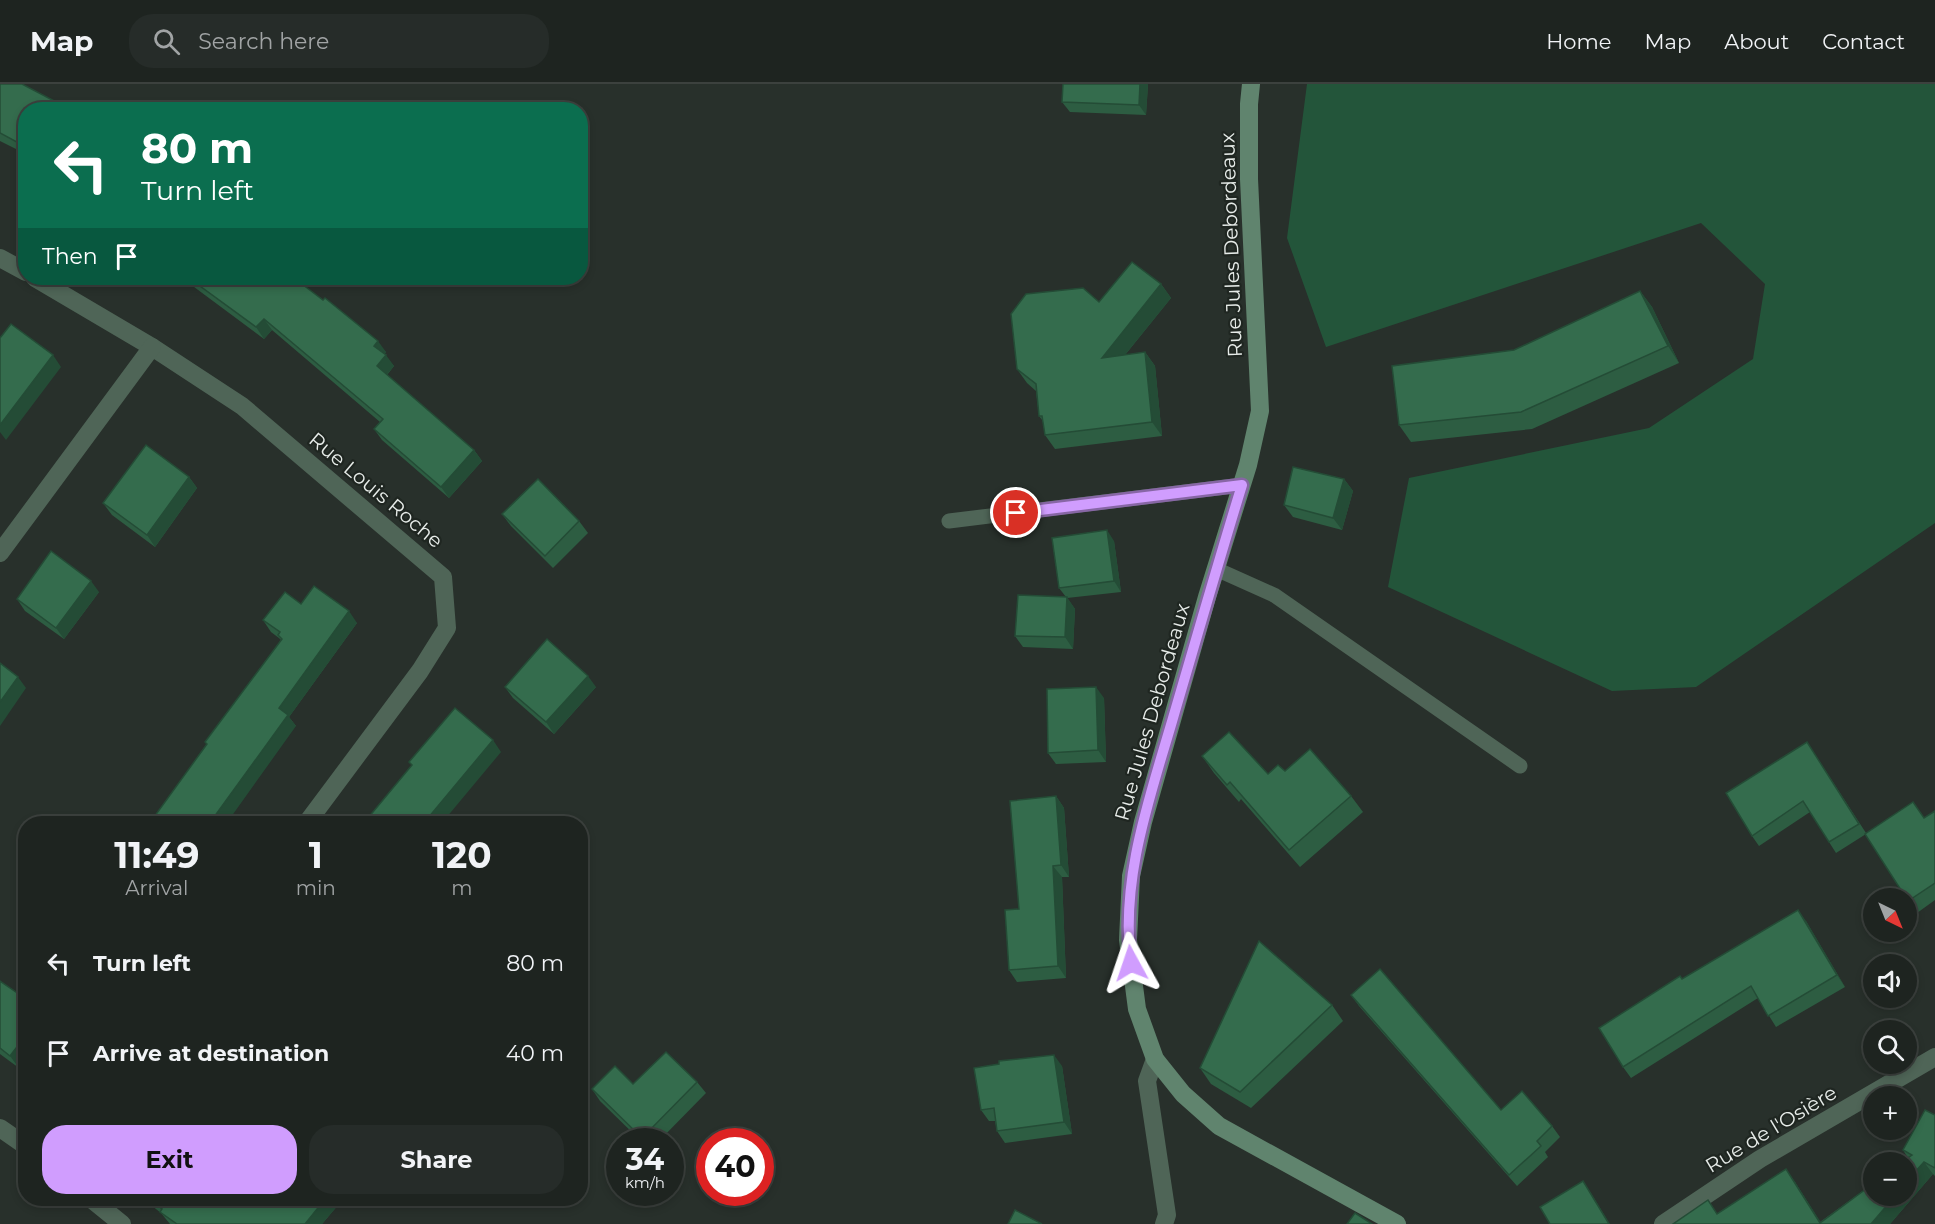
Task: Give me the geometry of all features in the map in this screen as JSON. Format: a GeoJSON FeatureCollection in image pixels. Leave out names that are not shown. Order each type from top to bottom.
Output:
{"type":"FeatureCollection","features":[{"type":"Feature","properties":{"kind":"street","name":"Rue Jules Debordeaux"},"geometry":{"type":"LineString","coordinates":[[1251,84],[1249,179],[1260,411],[1242,485],[1143,822],[1131,876],[1128,940],[1137,1009],[1155,1059],[1183,1094],[1219,1126],[1397,1224]]}},
{"type":"Feature","properties":{"kind":"street"},"geometry":{"type":"LineString","coordinates":[[0,258],[18,268]]}},
{"type":"Feature","properties":{"kind":"street","name":"Rue Louis Roche"},"geometry":{"type":"LineString","coordinates":[[47,285],[152,347],[242,406],[443,577],[447,628],[420,671],[312,816]]}},
{"type":"Feature","properties":{"kind":"street"},"geometry":{"type":"LineString","coordinates":[[0,553],[152,347]]}},
{"type":"Feature","properties":{"kind":"street","name":"Rue de l'Osière"},"geometry":{"type":"LineString","coordinates":[[1663,1224],[1760,1159],[1935,1057]]}},
{"type":"Feature","properties":{"kind":"street"},"geometry":{"type":"LineString","coordinates":[[1155,1059],[1147,1081],[1167,1215],[1164,1224]]}},
{"type":"Feature","properties":{"kind":"street"},"geometry":{"type":"LineString","coordinates":[[0,1128],[18,1140]]}},
{"type":"Feature","properties":{"kind":"street"},"geometry":{"type":"LineString","coordinates":[[100,1206],[122,1224]]}},
{"type":"Feature","properties":{"kind":"lane"},"geometry":{"type":"LineString","coordinates":[[949,521],[1242,485]]}},
{"type":"Feature","properties":{"kind":"lane"},"geometry":{"type":"LineString","coordinates":[[1216,570],[1274,595],[1520,766]]}},
{"type":"Feature","properties":{"kind":"green space"},"geometry":{"type":"Polygon","coordinates":[[[1307,84],[1935,84],[1935,523],[1696,687],[1612,691],[1388,587],[1409,478],[1649,428],[1753,359],[1765,284],[1701,223],[1326,347],[1287,238],[1307,84]]]}},
{"type":"Feature","properties":{"kind":"building"},"geometry":{"type":"Polygon","coordinates":[[[0,84],[22,84],[56,102],[18,102],[18,143],[0,133],[0,84]]]}},
{"type":"Feature","properties":{"kind":"building"},"geometry":{"type":"Polygon","coordinates":[[[1063,84],[1140,84],[1139,105],[1062,102],[1063,84]]]}},
{"type":"Feature","properties":{"kind":"building"},"geometry":{"type":"Polygon","coordinates":[[[1132,262],[1161,284],[1102,358],[1145,352],[1152,422],[1045,435],[1042,416],[1039,416],[1036,384],[1017,369],[1011,314],[1026,294],[1083,288],[1099,302],[1132,262]]]}},
{"type":"Feature","properties":{"kind":"building"},"geometry":{"type":"Polygon","coordinates":[[[199,285],[303,285],[323,300],[325,298],[378,341],[374,346],[386,355],[377,366],[474,450],[441,487],[374,429],[383,419],[264,319],[256,327],[199,285]]]}},
{"type":"Feature","properties":{"kind":"building"},"geometry":{"type":"Polygon","coordinates":[[[1640,291],[1668,346],[1521,412],[1399,425],[1392,366],[1514,350],[1640,291]]]}},
{"type":"Feature","properties":{"kind":"building"},"geometry":{"type":"Polygon","coordinates":[[[11,324],[53,355],[0,425],[0,338],[11,324]]]}},
{"type":"Feature","properties":{"kind":"building"},"geometry":{"type":"Polygon","coordinates":[[[146,445],[189,477],[147,535],[103,503],[146,445]]]}},
{"type":"Feature","properties":{"kind":"building"},"geometry":{"type":"Polygon","coordinates":[[[1293,467],[1344,479],[1333,518],[1284,505],[1293,467]]]}},
{"type":"Feature","properties":{"kind":"building"},"geometry":{"type":"Polygon","coordinates":[[[538,479],[579,521],[545,556],[502,514],[538,479]]]}},
{"type":"Feature","properties":{"kind":"building"},"geometry":{"type":"Polygon","coordinates":[[[1107,530],[1114,581],[1059,588],[1052,538],[1107,530]]]}},
{"type":"Feature","properties":{"kind":"building"},"geometry":{"type":"Polygon","coordinates":[[[51,551],[91,581],[56,628],[17,599],[51,551]]]}},
{"type":"Feature","properties":{"kind":"building"},"geometry":{"type":"Polygon","coordinates":[[[314,586],[349,611],[279,708],[288,715],[215,816],[155,816],[207,744],[205,742],[282,639],[278,635],[280,632],[263,620],[285,592],[301,604],[314,586]]]}},
{"type":"Feature","properties":{"kind":"building"},"geometry":{"type":"Polygon","coordinates":[[[1018,595],[1067,597],[1065,637],[1015,636],[1018,595]]]}},
{"type":"Feature","properties":{"kind":"building"},"geometry":{"type":"Polygon","coordinates":[[[547,639],[588,676],[546,722],[505,687],[547,639]]]}},
{"type":"Feature","properties":{"kind":"building"},"geometry":{"type":"Polygon","coordinates":[[[0,663],[18,677],[0,702],[0,663]]]}},
{"type":"Feature","properties":{"kind":"building"},"geometry":{"type":"Polygon","coordinates":[[[1096,687],[1098,750],[1048,753],[1047,689],[1096,687]]]}},
{"type":"Feature","properties":{"kind":"building"},"geometry":{"type":"Polygon","coordinates":[[[455,708],[493,740],[430,816],[370,816],[412,765],[409,762],[455,708]]]}},
{"type":"Feature","properties":{"kind":"building"},"geometry":{"type":"Polygon","coordinates":[[[1229,732],[1268,774],[1278,765],[1285,771],[1310,749],[1351,796],[1289,850],[1230,782],[1227,785],[1202,756],[1229,732]]]}},
{"type":"Feature","properties":{"kind":"building"},"geometry":{"type":"Polygon","coordinates":[[[1807,742],[1859,824],[1829,842],[1803,801],[1752,836],[1726,793],[1807,742]]]}},
{"type":"Feature","properties":{"kind":"building"},"geometry":{"type":"Polygon","coordinates":[[[1056,796],[1061,865],[1053,866],[1058,966],[1009,970],[1005,910],[1019,909],[1010,801],[1056,796]]]}},
{"type":"Feature","properties":{"kind":"building"},"geometry":{"type":"Polygon","coordinates":[[[1913,802],[1924,818],[1935,811],[1935,883],[1917,895],[1917,888],[1900,888],[1865,834],[1913,802]]]}},
{"type":"Feature","properties":{"kind":"building"},"geometry":{"type":"Polygon","coordinates":[[[1798,910],[1837,975],[1768,1016],[1751,986],[1623,1067],[1599,1028],[1680,976],[1682,979],[1798,910]]]}},
{"type":"Feature","properties":{"kind":"building"},"geometry":{"type":"Polygon","coordinates":[[[1259,941],[1332,1005],[1240,1092],[1200,1068],[1259,941]]]}},
{"type":"Feature","properties":{"kind":"building"},"geometry":{"type":"Polygon","coordinates":[[[1380,969],[1501,1110],[1522,1091],[1552,1126],[1537,1141],[1541,1146],[1509,1175],[1351,995],[1380,969]]]}},
{"type":"Feature","properties":{"kind":"building"},"geometry":{"type":"Polygon","coordinates":[[[0,981],[18,993],[18,1046],[10,1056],[0,1048],[0,981]]]}},
{"type":"Feature","properties":{"kind":"building"},"geometry":{"type":"Polygon","coordinates":[[[666,1052],[697,1082],[652,1128],[632,1128],[592,1089],[615,1066],[633,1084],[666,1052]]]}},
{"type":"Feature","properties":{"kind":"building"},"geometry":{"type":"Polygon","coordinates":[[[1054,1055],[1064,1122],[997,1131],[994,1108],[981,1110],[974,1068],[999,1064],[999,1061],[1054,1055]]]}},
{"type":"Feature","properties":{"kind":"building"},"geometry":{"type":"Polygon","coordinates":[[[1925,1110],[1935,1115],[1935,1168],[1924,1162],[1917,1170],[1917,1152],[1903,1150],[1908,1140],[1917,1140],[1917,1125],[1925,1110]]]}},
{"type":"Feature","properties":{"kind":"building"},"geometry":{"type":"Polygon","coordinates":[[[1786,1169],[1820,1223],[1863,1191],[1863,1206],[1886,1206],[1871,1224],[1673,1224],[1708,1200],[1717,1214],[1786,1169]]]}},
{"type":"Feature","properties":{"kind":"building"},"geometry":{"type":"Polygon","coordinates":[[[1583,1181],[1609,1224],[1550,1224],[1540,1207],[1583,1181]]]}},
{"type":"Feature","properties":{"kind":"building"},"geometry":{"type":"Polygon","coordinates":[[[158,1206],[320,1206],[305,1224],[177,1224],[160,1212],[162,1209],[158,1206]]]}},
{"type":"Feature","properties":{"kind":"building"},"geometry":{"type":"Polygon","coordinates":[[[1015,1210],[1042,1224],[1008,1224],[1015,1210]]]}},
{"type":"Feature","properties":{"kind":"building"},"geometry":{"type":"Polygon","coordinates":[[[1355,1213],[1372,1224],[1347,1224],[1355,1213]]]}},
{"type":"Feature","properties":{"kind":"route"},"geometry":{"type":"LineString","coordinates":[[1016,513],[1242,485],[1143,822],[1131,876],[1128,940],[1131,963]]}}]}
